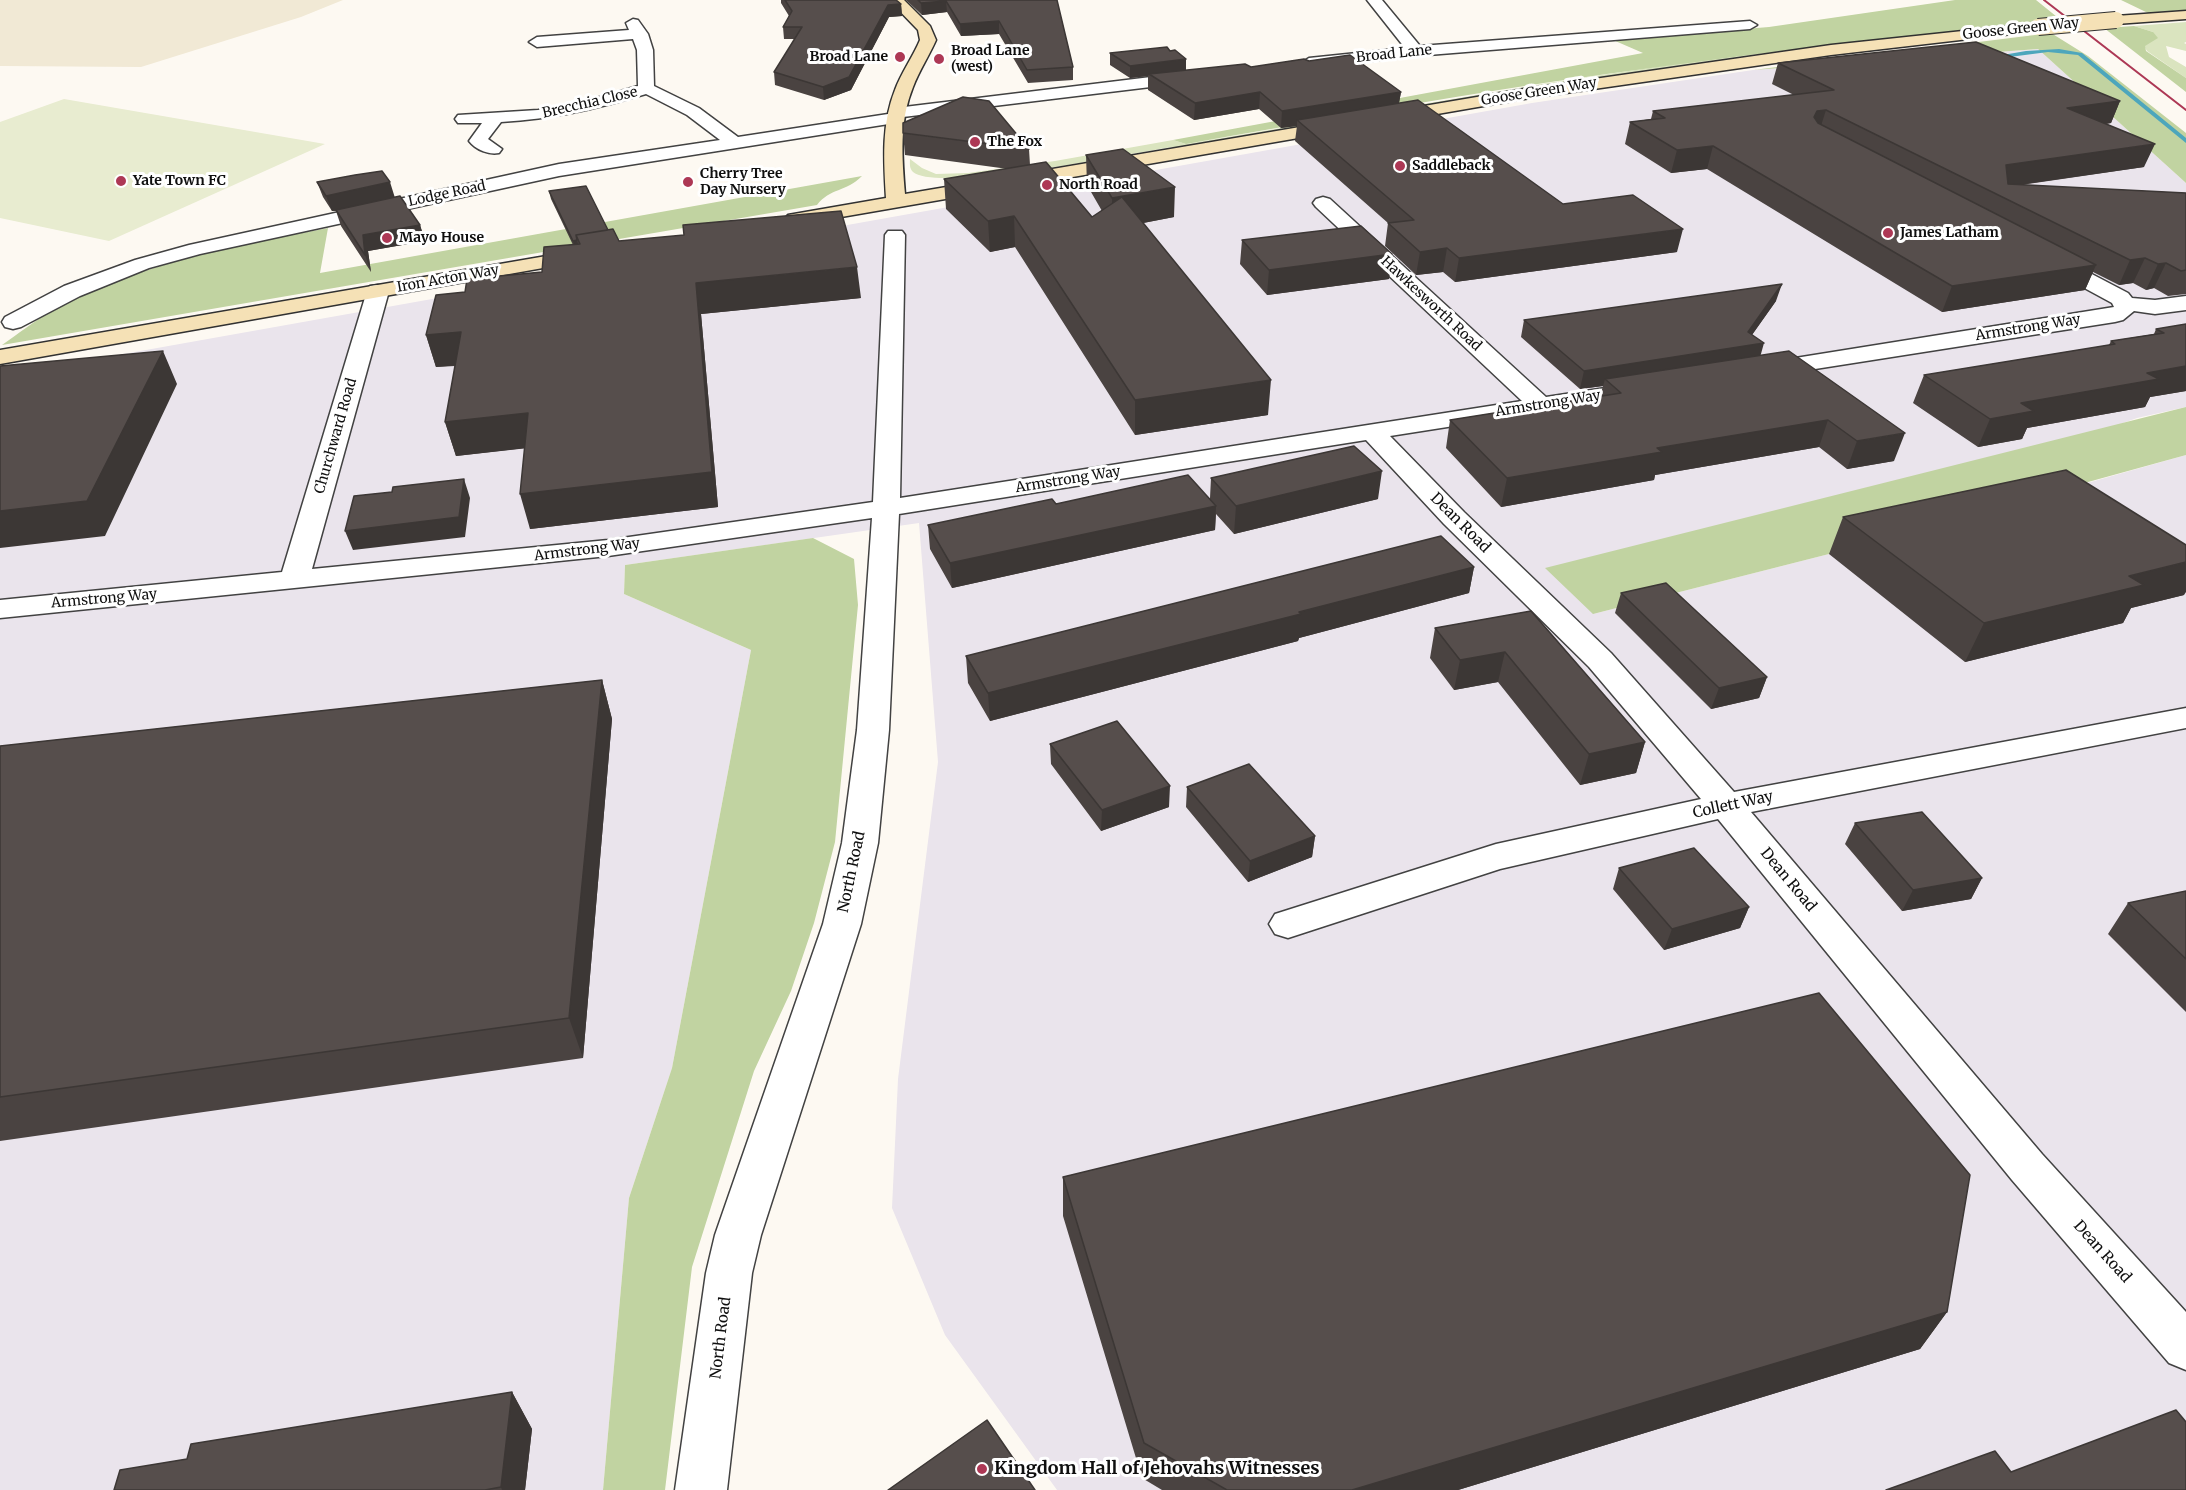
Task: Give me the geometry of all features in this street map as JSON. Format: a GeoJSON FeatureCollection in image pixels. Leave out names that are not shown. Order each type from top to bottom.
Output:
{"type":"FeatureCollection","features":[{"type":"Feature","properties":{"kind":"main road"},"geometry":{"type":"LineString","coordinates":[[778,221],[896,201],[894,172],[896,115],[909,76],[928,40],[926,29],[896,0]]}},
{"type":"Feature","properties":{"kind":"main road","name":"Goose Green Way"},"geometry":{"type":"LineString","coordinates":[[896,201],[1524,94],[1831,50],[2038,27],[2186,15]]}},
{"type":"Feature","properties":{"kind":"main road"},"geometry":{"type":"LineString","coordinates":[[894,172],[923,182],[974,188]]}},
{"type":"Feature","properties":{"kind":"main road","name":"Iron Acton Way"},"geometry":{"type":"LineString","coordinates":[[0,357],[602,252]]}},
{"type":"Feature","properties":{"kind":"street"},"geometry":{"type":"LineString","coordinates":[[1374,0],[1416,51]]}},
{"type":"Feature","properties":{"kind":"street","name":"Broad Lane"},"geometry":{"type":"LineString","coordinates":[[1291,65],[1416,51],[1750,25]]}},
{"type":"Feature","properties":{"kind":"street"},"geometry":{"type":"LineString","coordinates":[[537,42],[636,29],[645,50],[647,89],[661,94],[713,125],[733,142]]}},
{"type":"Feature","properties":{"kind":"street"},"geometry":{"type":"LineString","coordinates":[[896,115],[1206,75]]}},
{"type":"Feature","properties":{"kind":"street","name":"Brecchia Close"},"geometry":{"type":"LineString","coordinates":[[464,119],[538,115],[581,108],[647,89]]}},
{"type":"Feature","properties":{"kind":"street","name":"Lodge Road"},"geometry":{"type":"LineString","coordinates":[[13,322],[72,291],[142,264],[196,249],[559,170],[896,115]]}},
{"type":"Feature","properties":{"kind":"street"},"geometry":{"type":"LineString","coordinates":[[492,149],[478,141],[496,117]]}},
{"type":"Feature","properties":{"kind":"street","name":"Hawkesworth Road"},"geometry":{"type":"LineString","coordinates":[[1323,203],[1540,405]]}},
{"type":"Feature","properties":{"kind":"street","name":"North Road"},"geometry":{"type":"LineString","coordinates":[[701,1490],[729,1273],[738,1235],[842,924],[860,843],[873,730],[886,508],[895,235]]}},
{"type":"Feature","properties":{"kind":"street"},"geometry":{"type":"LineString","coordinates":[[2025,249],[2079,275],[2120,298],[2125,304],[2155,307],[2186,303]]}},
{"type":"Feature","properties":{"kind":"street","name":"Churchward Road"},"geometry":{"type":"LineString","coordinates":[[294,581],[378,291]]}},
{"type":"Feature","properties":{"kind":"street","name":"Armstrong Way"},"geometry":{"type":"LineString","coordinates":[[1744,374],[2115,315],[2124,310],[2125,304]]}},
{"type":"Feature","properties":{"kind":"street","name":"Armstrong Way"},"geometry":{"type":"LineString","coordinates":[[0,609],[608,548],[886,508],[1665,386]]}},
{"type":"Feature","properties":{"kind":"street","name":"Dean Road"},"geometry":{"type":"LineString","coordinates":[[1371,432],[1454,518],[1600,660],[1726,805],[2027,1167],[2186,1347]]}},
{"type":"Feature","properties":{"kind":"street","name":"Collett Way"},"geometry":{"type":"LineString","coordinates":[[1288,924],[1496,857],[1726,805],[2186,718]]}},
{"type":"Feature","properties":{"kind":"shaded area"},"geometry":{"type":"Polygon","coordinates":[[[0,0],[343,0],[301,17],[141,67],[0,66],[0,0]]]}},
{"type":"Feature","properties":{"kind":"shaded area"},"geometry":{"type":"Polygon","coordinates":[[[2038,49],[2186,183],[2186,407],[2137,418],[1593,614],[1829,554],[2048,506],[2059,491],[2186,455],[2186,1490],[1057,1490],[945,1335],[892,1208],[898,1079],[938,762],[919,523],[625,565],[624,594],[751,650],[672,1068],[629,1198],[603,1490],[0,1490],[0,376],[1532,103],[1753,70],[2038,49]]]}},
{"type":"Feature","properties":{"kind":"green space"},"geometry":{"type":"Polygon","coordinates":[[[1955,0],[2036,0],[2062,21],[1867,41],[1673,65],[1454,97],[1186,144],[1173,140],[1643,53],[1613,40],[1769,27],[1955,0]]]}},
{"type":"Feature","properties":{"kind":"green space"},"geometry":{"type":"Polygon","coordinates":[[[2121,0],[2186,0],[2186,10],[2148,13],[2121,0]]]}},
{"type":"Feature","properties":{"kind":"green space"},"geometry":{"type":"Polygon","coordinates":[[[2186,22],[2186,42],[2184,43],[2186,51],[2166,46],[2169,57],[2186,67],[2186,78],[2147,51],[2144,46],[2153,32],[2134,26],[2186,22]]]}},
{"type":"Feature","properties":{"kind":"green space"},"geometry":{"type":"Polygon","coordinates":[[[2037,23],[2039,25],[1778,53],[1628,73],[1037,170],[958,178],[930,177],[913,172],[910,166],[910,159],[936,174],[968,173],[1055,161],[1173,140],[1186,144],[1542,84],[1689,62],[2037,23]]]}},
{"type":"Feature","properties":{"kind":"green space"},"geometry":{"type":"Polygon","coordinates":[[[2134,26],[2153,32],[2158,38],[2145,46],[2146,51],[2186,78],[2186,92],[2104,28],[2134,26]]]}},
{"type":"Feature","properties":{"kind":"green space"},"geometry":{"type":"Polygon","coordinates":[[[2051,33],[2088,56],[2186,133],[2186,183],[2038,49],[1753,70],[2051,33]]]}},
{"type":"Feature","properties":{"kind":"green space","name":"Yate Town FC"},"geometry":{"type":"Polygon","coordinates":[[[64,99],[325,144],[109,241],[0,218],[0,122],[64,99]]]}},
{"type":"Feature","properties":{"kind":"green space"},"geometry":{"type":"Polygon","coordinates":[[[862,176],[850,185],[827,196],[817,205],[2,345],[52,311],[118,281],[186,259],[292,235],[328,228],[320,273],[862,176]]]}},
{"type":"Feature","properties":{"kind":"green space"},"geometry":{"type":"Polygon","coordinates":[[[2186,407],[2186,455],[2059,490],[2048,506],[1829,554],[1593,614],[1545,568],[2186,407]]]}},
{"type":"Feature","properties":{"kind":"green space"},"geometry":{"type":"Polygon","coordinates":[[[813,538],[854,559],[858,605],[835,842],[814,923],[791,991],[754,1071],[692,1267],[665,1490],[603,1490],[629,1198],[672,1068],[751,650],[624,594],[625,565],[813,538]]]}},
{"type":"Feature","properties":{"kind":"building"},"geometry":{"type":"Polygon","coordinates":[[[785,0],[896,0],[901,4],[888,5],[849,77],[823,87],[774,72],[802,27],[783,27],[792,11],[785,0]]]}},
{"type":"Feature","properties":{"kind":"building"},"geometry":{"type":"Polygon","coordinates":[[[918,0],[1057,0],[1073,67],[1027,70],[999,21],[960,24],[946,1],[921,3],[918,0]]]}},
{"type":"Feature","properties":{"kind":"building"},"geometry":{"type":"Polygon","coordinates":[[[1976,42],[2120,101],[2067,108],[2155,144],[2006,165],[2008,184],[2186,193],[2186,270],[2181,271],[2166,263],[2158,264],[2145,258],[2130,260],[1826,110],[1817,111],[1814,117],[1818,123],[2096,265],[1952,286],[1713,146],[1677,150],[1630,122],[1665,118],[1653,111],[1834,90],[1778,63],[1976,42]]]}},
{"type":"Feature","properties":{"kind":"building"},"geometry":{"type":"Polygon","coordinates":[[[1167,47],[1186,59],[1130,66],[1110,53],[1167,47]]]}},
{"type":"Feature","properties":{"kind":"building"},"geometry":{"type":"Polygon","coordinates":[[[1350,55],[1401,92],[1282,111],[1260,92],[1195,103],[1149,74],[1245,64],[1251,67],[1350,55]]]}},
{"type":"Feature","properties":{"kind":"building"},"geometry":{"type":"Polygon","coordinates":[[[963,97],[989,101],[1029,149],[903,133],[903,123],[963,97]]]}},
{"type":"Feature","properties":{"kind":"building"},"geometry":{"type":"Polygon","coordinates":[[[1418,100],[1563,204],[1633,195],[1683,229],[1459,258],[1447,248],[1420,252],[1388,223],[1414,220],[1297,120],[1418,100]]]}},
{"type":"Feature","properties":{"kind":"building"},"geometry":{"type":"Polygon","coordinates":[[[1123,149],[1175,187],[1112,198],[1086,155],[1123,149]]]}},
{"type":"Feature","properties":{"kind":"building"},"geometry":{"type":"Polygon","coordinates":[[[1046,162],[1092,217],[1122,197],[1271,380],[1135,400],[1014,216],[988,221],[944,179],[1046,162]]]}},
{"type":"Feature","properties":{"kind":"building"},"geometry":{"type":"Polygon","coordinates":[[[382,171],[390,182],[326,196],[317,182],[355,175],[382,171]]]}},
{"type":"Feature","properties":{"kind":"building"},"geometry":{"type":"Polygon","coordinates":[[[586,186],[608,230],[576,235],[577,240],[573,241],[549,191],[586,186]]]}},
{"type":"Feature","properties":{"kind":"building"},"geometry":{"type":"Polygon","coordinates":[[[400,196],[420,225],[363,235],[365,255],[336,210],[400,196]]]}},
{"type":"Feature","properties":{"kind":"building"},"geometry":{"type":"Polygon","coordinates":[[[841,211],[857,267],[696,283],[712,472],[520,494],[528,413],[445,422],[461,332],[426,335],[436,295],[465,292],[467,279],[542,272],[544,247],[580,244],[576,235],[613,229],[619,241],[684,235],[683,225],[841,211]]]}},
{"type":"Feature","properties":{"kind":"building"},"geometry":{"type":"Polygon","coordinates":[[[1361,226],[1392,254],[1269,270],[1242,240],[1361,226]]]}},
{"type":"Feature","properties":{"kind":"building"},"geometry":{"type":"Polygon","coordinates":[[[1782,284],[1748,332],[1764,343],[1584,371],[1524,320],[1782,284]]]}},
{"type":"Feature","properties":{"kind":"building"},"geometry":{"type":"Polygon","coordinates":[[[2186,324],[2186,366],[2147,373],[2159,379],[2021,403],[2034,411],[1990,419],[1924,375],[2115,344],[2111,341],[2164,333],[2156,329],[2186,324]]]}},
{"type":"Feature","properties":{"kind":"building"},"geometry":{"type":"Polygon","coordinates":[[[163,351],[87,501],[0,511],[0,366],[163,351]]]}},
{"type":"Feature","properties":{"kind":"building"},"geometry":{"type":"Polygon","coordinates":[[[1789,351],[1905,433],[1857,441],[1828,420],[1657,448],[1662,452],[1507,478],[1450,420],[1621,393],[1605,379],[1789,351]]]}},
{"type":"Feature","properties":{"kind":"building"},"geometry":{"type":"Polygon","coordinates":[[[1354,446],[1382,471],[1236,506],[1211,478],[1354,446]]]}},
{"type":"Feature","properties":{"kind":"building"},"geometry":{"type":"Polygon","coordinates":[[[2066,470],[2186,545],[2186,562],[2129,576],[2144,585],[1984,623],[1843,517],[2066,470]]]}},
{"type":"Feature","properties":{"kind":"building"},"geometry":{"type":"Polygon","coordinates":[[[1188,475],[1216,506],[950,563],[928,525],[1052,499],[1056,504],[1188,475]]]}},
{"type":"Feature","properties":{"kind":"building"},"geometry":{"type":"Polygon","coordinates":[[[464,479],[459,517],[345,531],[354,496],[392,492],[393,487],[464,479]]]}},
{"type":"Feature","properties":{"kind":"building"},"geometry":{"type":"Polygon","coordinates":[[[1441,536],[1474,567],[1299,612],[1301,614],[988,693],[966,656],[1441,536]]]}},
{"type":"Feature","properties":{"kind":"building"},"geometry":{"type":"Polygon","coordinates":[[[1666,583],[1767,677],[1719,688],[1621,593],[1666,583]]]}},
{"type":"Feature","properties":{"kind":"building"},"geometry":{"type":"Polygon","coordinates":[[[1531,611],[1645,742],[1589,754],[1505,652],[1460,660],[1435,628],[1531,611]]]}},
{"type":"Feature","properties":{"kind":"building"},"geometry":{"type":"Polygon","coordinates":[[[602,680],[569,1018],[0,1097],[0,746],[602,680]]]}},
{"type":"Feature","properties":{"kind":"building"},"geometry":{"type":"Polygon","coordinates":[[[1117,721],[1170,786],[1102,810],[1050,744],[1117,721]]]}},
{"type":"Feature","properties":{"kind":"building"},"geometry":{"type":"Polygon","coordinates":[[[1249,764],[1315,836],[1250,861],[1187,787],[1249,764]]]}},
{"type":"Feature","properties":{"kind":"building"},"geometry":{"type":"Polygon","coordinates":[[[1922,812],[1982,878],[1913,890],[1855,823],[1922,812]]]}},
{"type":"Feature","properties":{"kind":"building"},"geometry":{"type":"Polygon","coordinates":[[[1694,848],[1749,907],[1672,929],[1619,868],[1694,848]]]}},
{"type":"Feature","properties":{"kind":"building"},"geometry":{"type":"Polygon","coordinates":[[[2186,891],[2186,959],[2128,903],[2186,891]]]}},
{"type":"Feature","properties":{"kind":"building"},"geometry":{"type":"Polygon","coordinates":[[[1819,993],[1970,1175],[1947,1312],[1352,1490],[1227,1490],[1144,1443],[1063,1177],[1819,993]]]}},
{"type":"Feature","properties":{"kind":"building"},"geometry":{"type":"Polygon","coordinates":[[[512,1392],[501,1487],[485,1490],[114,1490],[120,1470],[187,1459],[191,1444],[512,1392]]]}},
{"type":"Feature","properties":{"kind":"building"},"geometry":{"type":"Polygon","coordinates":[[[2176,1410],[2186,1422],[2186,1490],[1886,1490],[1995,1451],[2011,1472],[2176,1410]]]}},
{"type":"Feature","properties":{"kind":"building"},"geometry":{"type":"Polygon","coordinates":[[[987,1420],[1035,1490],[888,1490],[987,1420]]]}},
{"type":"Feature","properties":{"kind":"waterway"},"geometry":{"type":"LineString","coordinates":[[1994,57],[2048,50],[2080,54],[2186,141]]}},
{"type":"Feature","properties":{"kind":"railway"},"geometry":{"type":"LineString","coordinates":[[2044,0],[2186,110]]}},
{"type":"Feature","properties":{"kind":"place","name":"Broad Lane"},"geometry":{"type":"Point","coordinates":[900,57]}},
{"type":"Feature","properties":{"kind":"place","name":"Broad Lane (west)"},"geometry":{"type":"Point","coordinates":[939,59]}},
{"type":"Feature","properties":{"kind":"place","name":"The Fox"},"geometry":{"type":"Point","coordinates":[975,142]}},
{"type":"Feature","properties":{"kind":"place","name":"Saddleback"},"geometry":{"type":"Point","coordinates":[1400,166]}},
{"type":"Feature","properties":{"kind":"place","name":"Yate Town FC"},"geometry":{"type":"Point","coordinates":[121,181]}},
{"type":"Feature","properties":{"kind":"place","name":"Cherry Tree Day Nursery"},"geometry":{"type":"Point","coordinates":[688,182]}},
{"type":"Feature","properties":{"kind":"place","name":"North Road"},"geometry":{"type":"Point","coordinates":[1047,185]}},
{"type":"Feature","properties":{"kind":"place","name":"James Latham"},"geometry":{"type":"Point","coordinates":[1888,233]}},
{"type":"Feature","properties":{"kind":"place","name":"Mayo House"},"geometry":{"type":"Point","coordinates":[387,238]}},
{"type":"Feature","properties":{"kind":"place","name":"Kingdom Hall of Jehovahs Witnesses"},"geometry":{"type":"Point","coordinates":[982,1469]}}]}
